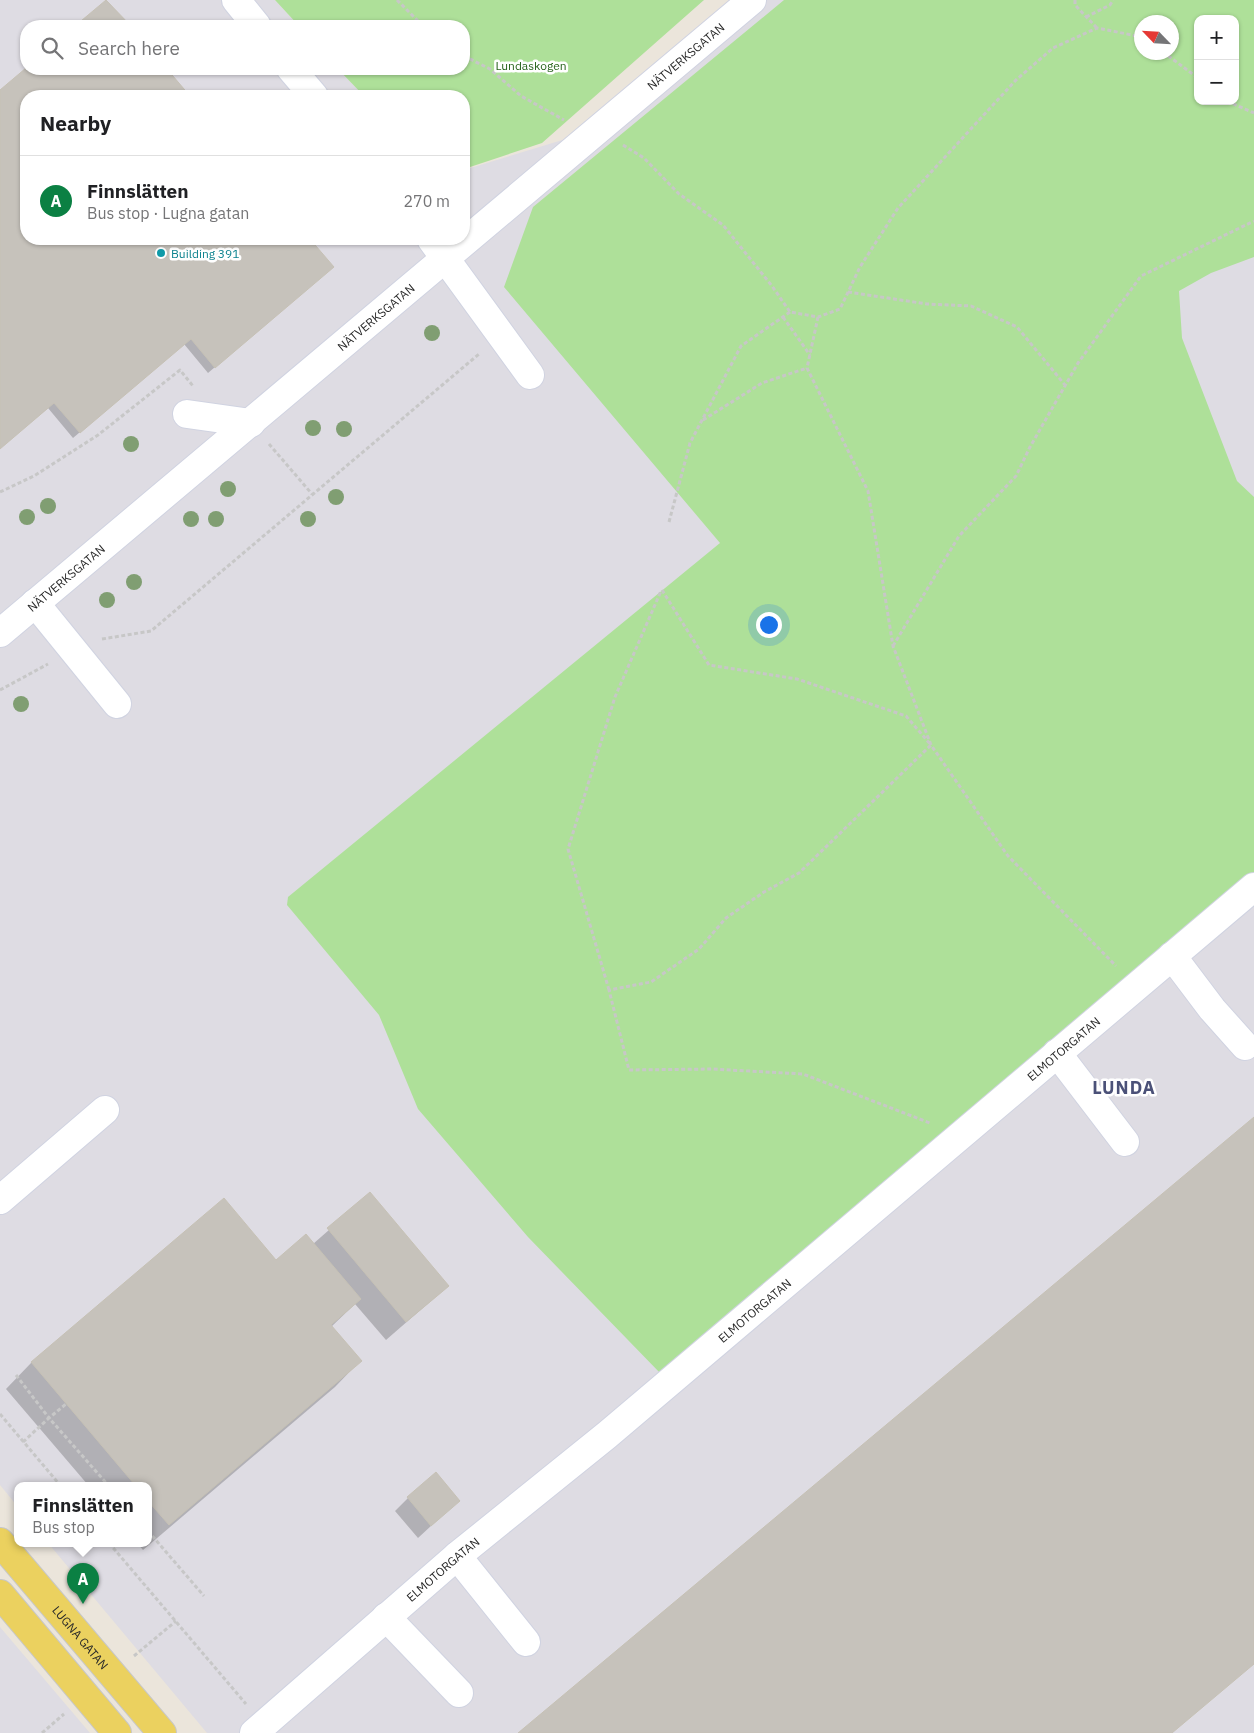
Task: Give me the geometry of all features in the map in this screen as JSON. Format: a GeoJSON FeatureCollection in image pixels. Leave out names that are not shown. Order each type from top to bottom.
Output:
{"type":"FeatureCollection","features":[{"type":"Feature","properties":{"kind":"main road","name":"LUGNA GATAN"},"geometry":{"type":"LineString","coordinates":[[0,1542],[162,1733]]}},
{"type":"Feature","properties":{"kind":"main road"},"geometry":{"type":"LineString","coordinates":[[0,1594],[117,1733]]}},
{"type":"Feature","properties":{"kind":"street"},"geometry":{"type":"LineString","coordinates":[[236,0],[252,20]]}},
{"type":"Feature","properties":{"kind":"street","name":"NÄTVERKSGATAN"},"geometry":{"type":"LineString","coordinates":[[470,225],[595,133],[752,0]]}},
{"type":"Feature","properties":{"kind":"street"},"geometry":{"type":"LineString","coordinates":[[296,75],[309,90]]}},
{"type":"Feature","properties":{"kind":"street"},"geometry":{"type":"LineString","coordinates":[[438,248],[530,375]]}},
{"type":"Feature","properties":{"kind":"street","name":"NÄTVERKSGATAN"},"geometry":{"type":"LineString","coordinates":[[0,632],[251,423],[438,248]]}},
{"type":"Feature","properties":{"kind":"street"},"geometry":{"type":"LineString","coordinates":[[187,414],[251,423]]}},
{"type":"Feature","properties":{"kind":"street"},"geometry":{"type":"LineString","coordinates":[[35,604],[117,704]]}},
{"type":"Feature","properties":{"kind":"street","name":"ELMOTORGATAN"},"geometry":{"type":"LineString","coordinates":[[258,1728],[457,1556],[607,1436],[1136,985],[1254,887]]}},
{"type":"Feature","properties":{"kind":"street"},"geometry":{"type":"LineString","coordinates":[[1172,956],[1212,1008],[1245,1046]]}},
{"type":"Feature","properties":{"kind":"street"},"geometry":{"type":"LineString","coordinates":[[1057,1053],[1125,1142]]}},
{"type":"Feature","properties":{"kind":"street"},"geometry":{"type":"LineString","coordinates":[[0,1200],[105,1110]]}},
{"type":"Feature","properties":{"kind":"street"},"geometry":{"type":"LineString","coordinates":[[457,1556],[526,1642]]}},
{"type":"Feature","properties":{"kind":"street"},"geometry":{"type":"LineString","coordinates":[[386,1617],[459,1693]]}},
{"type":"Feature","properties":{"kind":"path"},"geometry":{"type":"LineString","coordinates":[[397,0],[417,20]]}},
{"type":"Feature","properties":{"kind":"path"},"geometry":{"type":"LineString","coordinates":[[1075,0],[1075,4],[1097,28],[1134,35]]}},
{"type":"Feature","properties":{"kind":"path"},"geometry":{"type":"LineString","coordinates":[[1086,17],[1110,5],[1113,0]]}},
{"type":"Feature","properties":{"kind":"path"},"geometry":{"type":"LineString","coordinates":[[470,59],[490,69],[521,96],[550,114],[623,145],[644,158],[679,194],[722,225],[772,286],[790,312],[818,317],[840,309],[860,267],[898,208],[1016,80],[1053,48],[1097,28]]}},
{"type":"Feature","properties":{"kind":"path"},"geometry":{"type":"LineString","coordinates":[[1174,60],[1194,75]]}},
{"type":"Feature","properties":{"kind":"path"},"geometry":{"type":"LineString","coordinates":[[1235,105],[1254,114]]}},
{"type":"Feature","properties":{"kind":"path"},"geometry":{"type":"LineString","coordinates":[[893,646],[959,536],[1016,476],[1030,447],[1078,362],[1140,276],[1254,221]]}},
{"type":"Feature","properties":{"kind":"path"},"geometry":{"type":"LineString","coordinates":[[848,292],[927,304],[971,306],[1017,327],[1065,385]]}},
{"type":"Feature","properties":{"kind":"path"},"geometry":{"type":"LineString","coordinates":[[669,522],[690,443],[741,346],[790,312]]}},
{"type":"Feature","properties":{"kind":"path"},"geometry":{"type":"LineString","coordinates":[[783,317],[810,356]]}},
{"type":"Feature","properties":{"kind":"path"},"geometry":{"type":"LineString","coordinates":[[818,317],[807,368],[868,491],[893,646],[931,745]]}},
{"type":"Feature","properties":{"kind":"path"},"geometry":{"type":"LineString","coordinates":[[0,690],[72,650],[86,640],[150,630],[501,335]]}},
{"type":"Feature","properties":{"kind":"path"},"geometry":{"type":"LineString","coordinates":[[702,420],[762,383],[807,368]]}},
{"type":"Feature","properties":{"kind":"path"},"geometry":{"type":"LineString","coordinates":[[0,492],[34,476],[98,436],[180,370],[222,419]]}},
{"type":"Feature","properties":{"kind":"path"},"geometry":{"type":"LineString","coordinates":[[251,423],[312,494]]}},
{"type":"Feature","properties":{"kind":"path"},"geometry":{"type":"LineString","coordinates":[[947,1146],[931,1123],[803,1074],[712,1069],[629,1070],[609,990],[568,849],[615,697],[662,590],[710,665],[797,679],[906,716],[931,745],[1008,856],[1136,985]]}},
{"type":"Feature","properties":{"kind":"path"},"geometry":{"type":"LineString","coordinates":[[609,990],[651,982],[699,949],[726,918],[764,892],[799,873],[931,745]]}},
{"type":"Feature","properties":{"kind":"path"},"geometry":{"type":"LineString","coordinates":[[16,1375],[105,1482]]}},
{"type":"Feature","properties":{"kind":"path"},"geometry":{"type":"LineString","coordinates":[[23,1442],[66,1404]]}},
{"type":"Feature","properties":{"kind":"path"},"geometry":{"type":"LineString","coordinates":[[0,1414],[57,1482]]}},
{"type":"Feature","properties":{"kind":"path"},"geometry":{"type":"LineString","coordinates":[[152,1536],[204,1596]]}},
{"type":"Feature","properties":{"kind":"path"},"geometry":{"type":"LineString","coordinates":[[112,1547],[258,1728]]}},
{"type":"Feature","properties":{"kind":"shaded area"},"geometry":{"type":"Polygon","coordinates":[[[0,0],[275,0],[293,20],[20,20],[20,75],[344,75],[358,90],[20,90],[20,245],[470,245],[470,168],[592,131],[763,0],[1254,0],[1254,1733],[207,1733],[51,1547],[152,1547],[152,1482],[14,1482],[14,1502],[0,1485],[0,0]]]}},
{"type":"Feature","properties":{"kind":"shaded area"},"geometry":{"type":"Polygon","coordinates":[[[0,1627],[90,1733],[0,1733],[0,1627]]]}},
{"type":"Feature","properties":{"kind":"green space","name":"Lundaskogen"},"geometry":{"type":"Polygon","coordinates":[[[275,0],[704,0],[542,143],[470,167],[470,90],[358,90],[344,75],[470,75],[470,20],[293,20],[275,0]]]}},
{"type":"Feature","properties":{"kind":"green space"},"geometry":{"type":"Polygon","coordinates":[[[784,0],[1254,0],[1254,257],[1211,273],[1179,291],[1182,338],[1237,481],[1254,497],[1254,874],[661,1374],[528,1237],[418,1109],[379,1015],[287,905],[288,897],[720,543],[504,287],[533,207],[784,0]]]}},
{"type":"Feature","properties":{"kind":"building"},"geometry":{"type":"Polygon","coordinates":[[[106,0],[125,20],[82,20],[106,0]]]}},
{"type":"Feature","properties":{"kind":"building","name":"Building 391"},"geometry":{"type":"Polygon","coordinates":[[[20,73],[20,75],[172,75],[185,90],[20,90],[20,245],[315,245],[334,267],[215,368],[191,339],[80,433],[54,403],[0,449],[0,90],[20,73]]]}},
{"type":"Feature","properties":{"kind":"building"},"geometry":{"type":"Polygon","coordinates":[[[1254,1117],[1254,1664],[1172,1733],[518,1733],[1254,1117]]]}},
{"type":"Feature","properties":{"kind":"building"},"geometry":{"type":"Polygon","coordinates":[[[370,1192],[449,1286],[406,1322],[327,1228],[370,1192]]]}},
{"type":"Feature","properties":{"kind":"building"},"geometry":{"type":"Polygon","coordinates":[[[224,1198],[276,1260],[306,1234],[361,1299],[331,1325],[362,1361],[169,1525],[152,1506],[152,1482],[132,1482],[31,1362],[224,1198]]]}},
{"type":"Feature","properties":{"kind":"building"},"geometry":{"type":"Polygon","coordinates":[[[436,1472],[460,1501],[431,1526],[407,1497],[436,1472]]]}},
{"type":"Feature","properties":{"kind":"place","name":"Building 391"},"geometry":{"type":"Point","coordinates":[161,253]}},
{"type":"Feature","properties":{"kind":"place","name":"Finnslätten"},"geometry":{"type":"Point","coordinates":[83,1604]}},
{"type":"Feature","properties":{"kind":"district","name":"LUNDA"},"geometry":{"type":"Point","coordinates":[1124,1087]}}]}
